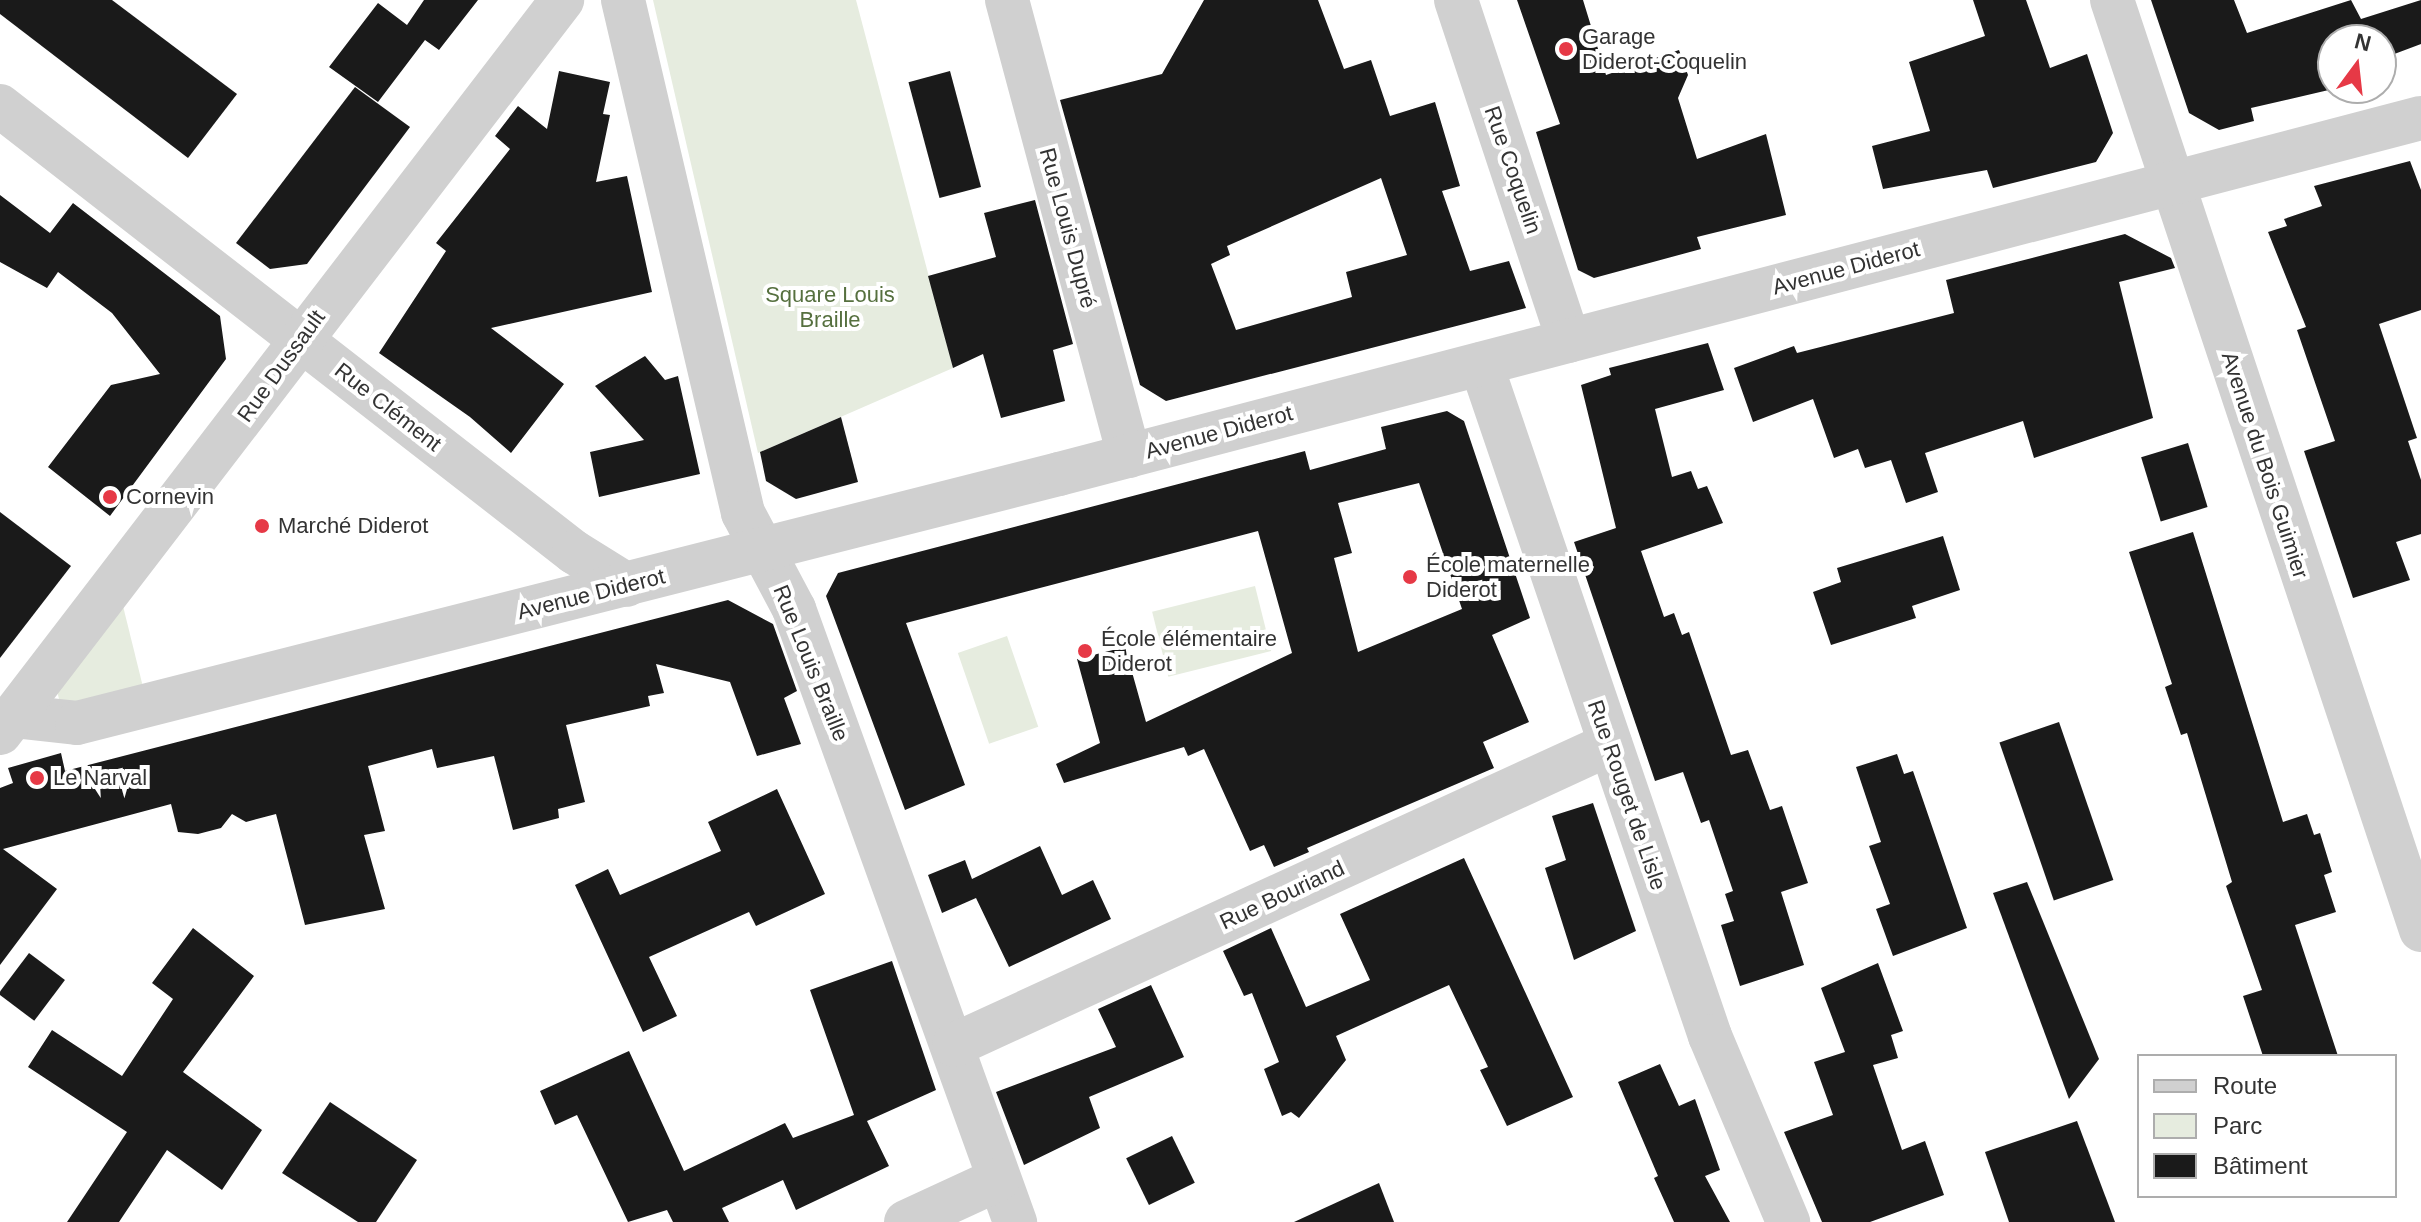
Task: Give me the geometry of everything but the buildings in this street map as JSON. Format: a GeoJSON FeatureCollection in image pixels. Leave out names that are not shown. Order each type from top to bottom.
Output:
{"type":"FeatureCollection","features":[{"type":"Feature","properties":{"kind":"street","name":"Rue Dussault"},"geometry":{"type":"LineString","coordinates":[[7,725],[562,0]]}},
{"type":"Feature","properties":{"kind":"street","name":"Rue Louis Braille"},"geometry":{"type":"LineString","coordinates":[[623,0],[743,513],[794,609],[954,1045],[1015,1222]]}},
{"type":"Feature","properties":{"kind":"street","name":"Rue Louis Dupré"},"geometry":{"type":"LineString","coordinates":[[1007,0],[1129,456]]}},
{"type":"Feature","properties":{"kind":"street","name":"Rue Coquelin"},"geometry":{"type":"LineString","coordinates":[[1456,0],[1569,341]]}},
{"type":"Feature","properties":{"kind":"street","name":"Avenue du Bois Guimier"},"geometry":{"type":"LineString","coordinates":[[2112,0],[2421,930]]}},
{"type":"Feature","properties":{"kind":"street","name":"Rue Clément"},"geometry":{"type":"LineString","coordinates":[[0,106],[574,552],[627,585]]}},
{"type":"Feature","properties":{"kind":"street","name":"Avenue Diderot"},"geometry":{"type":"LineString","coordinates":[[7,725],[77,723],[627,585],[2421,118]]}},
{"type":"Feature","properties":{"kind":"street","name":"Rue Rouget de Lisle"},"geometry":{"type":"LineString","coordinates":[[1481,364],[1710,1036],[1788,1222]]}},
{"type":"Feature","properties":{"kind":"street","name":"Rue Bouriand"},"geometry":{"type":"LineString","coordinates":[[954,1045],[1610,744]]}},
{"type":"Feature","properties":{"kind":"street"},"geometry":{"type":"LineString","coordinates":[[906,1222],[999,1179]]}},
{"type":"Feature","properties":{"kind":"green space","name":"Square Louis Braille"},"geometry":{"type":"Polygon","coordinates":[[[653,0],[856,0],[953,368],[758,453],[653,0]]]}},
{"type":"Feature","properties":{"kind":"green space"},"geometry":{"type":"Polygon","coordinates":[[[1255,586],[1271,651],[1168,677],[1152,612],[1255,586]]]}},
{"type":"Feature","properties":{"kind":"green space"},"geometry":{"type":"Polygon","coordinates":[[[122,602],[143,687],[70,705],[59,699],[57,691],[122,602]]]}},
{"type":"Feature","properties":{"kind":"green space"},"geometry":{"type":"Polygon","coordinates":[[[1007,636],[1038,727],[989,744],[958,653],[1007,636]]]}},
{"type":"Feature","properties":{"kind":"place","name":"Garage Diderot-Coquelin"},"geometry":{"type":"Point","coordinates":[1566,49]}},
{"type":"Feature","properties":{"kind":"place","name":"Cornevin"},"geometry":{"type":"Point","coordinates":[110,497]}},
{"type":"Feature","properties":{"kind":"place","name":"Marché Diderot"},"geometry":{"type":"Point","coordinates":[262,526]}},
{"type":"Feature","properties":{"kind":"place","name":"École maternelle Diderot"},"geometry":{"type":"Point","coordinates":[1410,577]}},
{"type":"Feature","properties":{"kind":"place","name":"École élémentaire Diderot"},"geometry":{"type":"Point","coordinates":[1085,651]}},
{"type":"Feature","properties":{"kind":"place","name":"Le Narval"},"geometry":{"type":"Point","coordinates":[37,778]}}]}
